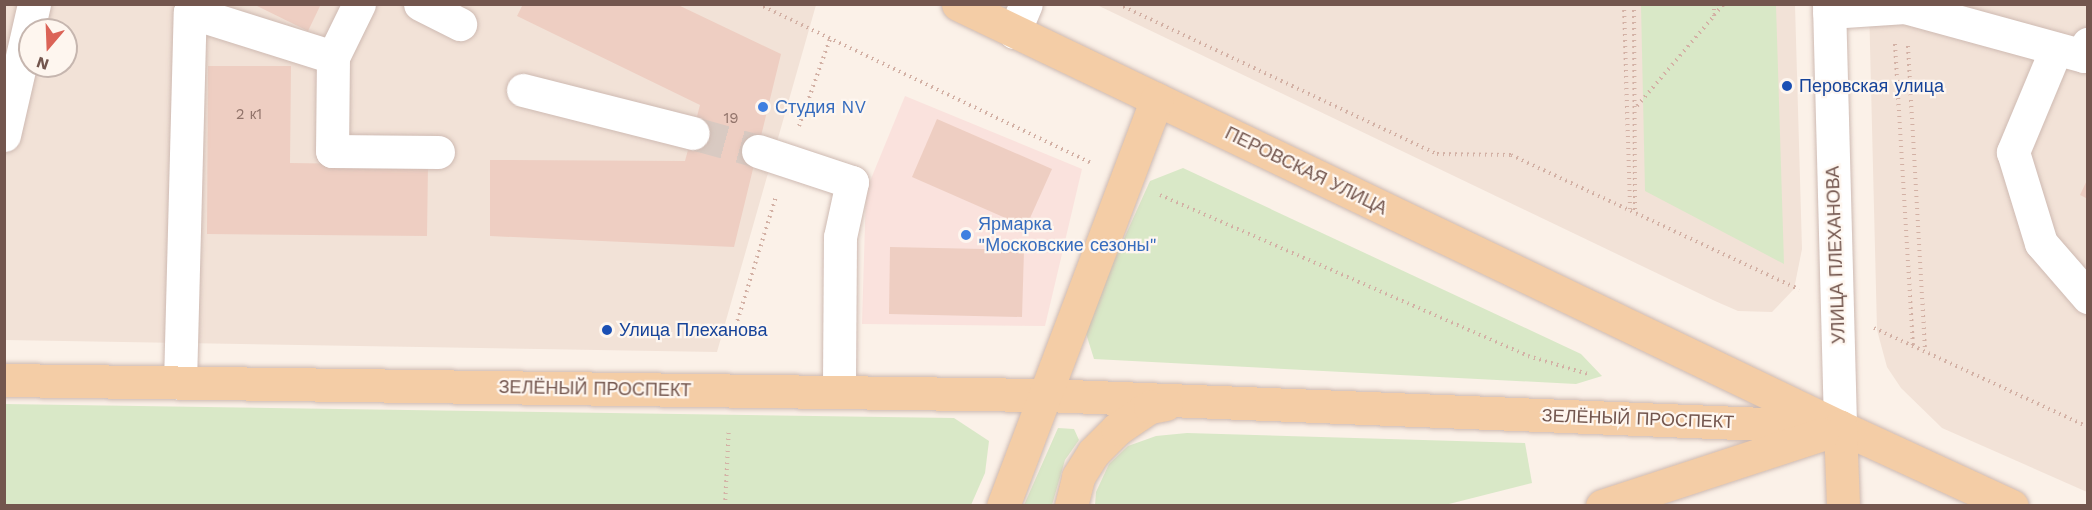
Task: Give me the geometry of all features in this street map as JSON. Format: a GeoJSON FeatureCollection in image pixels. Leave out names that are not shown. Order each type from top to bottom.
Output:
{"type":"FeatureCollection","features":[{"type":"Feature","properties":{"kind":"main road","name":"ПЕРОВСКАЯ УЛИЦА"},"geometry":{"type":"LineString","coordinates":[[958,4],[1020,18],[1157,99],[1840,428],[2012,506]]}},
{"type":"Feature","properties":{"kind":"main road"},"geometry":{"type":"LineString","coordinates":[[1003,506],[1157,99]]}},
{"type":"Feature","properties":{"kind":"main road","name":"ЗЕЛЁНЫЙ ПРОСПЕКТ"},"geometry":{"type":"LineString","coordinates":[[4,380],[1045,395],[1840,428]]}},
{"type":"Feature","properties":{"kind":"main road","name":"ЗЕЛЁНЫЙ ПРОСПЕКТ"},"geometry":{"type":"LineString","coordinates":[[1071,506],[1078,477],[1093,453],[1117,429],[1150,407],[1186,401]]}},
{"type":"Feature","properties":{"kind":"main road"},"geometry":{"type":"LineString","coordinates":[[1602,506],[1840,428]]}},
{"type":"Feature","properties":{"kind":"main road","name":"УЛИЦА ПЛЕХАНОВА"},"geometry":{"type":"LineString","coordinates":[[1840,428],[1843,506]]}},
{"type":"Feature","properties":{"kind":"street"},"geometry":{"type":"LineString","coordinates":[[4,135],[34,4]]}},
{"type":"Feature","properties":{"kind":"street"},"geometry":{"type":"LineString","coordinates":[[359,4],[333,57],[332,151],[438,152]]}},
{"type":"Feature","properties":{"kind":"street"},"geometry":{"type":"LineString","coordinates":[[420,4],[460,24]]}},
{"type":"Feature","properties":{"kind":"street"},"geometry":{"type":"LineString","coordinates":[[180,383],[192,8],[333,57]]}},
{"type":"Feature","properties":{"kind":"street"},"geometry":{"type":"LineString","coordinates":[[1829,8],[1899,8],[2084,56],[2088,44]]}},
{"type":"Feature","properties":{"kind":"street","name":"УЛИЦА ПЛЕХАНОВА"},"geometry":{"type":"LineString","coordinates":[[1829,8],[1840,428]]}},
{"type":"Feature","properties":{"kind":"street"},"geometry":{"type":"LineString","coordinates":[[2056,49],[2013,152],[2041,243],[2088,297]]}},
{"type":"Feature","properties":{"kind":"street"},"geometry":{"type":"LineString","coordinates":[[523,90],[693,133]]}},
{"type":"Feature","properties":{"kind":"street"},"geometry":{"type":"LineString","coordinates":[[772,156],[852,182],[840,237],[839,392]]}},
{"type":"Feature","properties":{"kind":"path"},"geometry":{"type":"LineString","coordinates":[[758,4],[1127,180],[1528,356],[1588,374]]}},
{"type":"Feature","properties":{"kind":"path"},"geometry":{"type":"LineString","coordinates":[[1118,4],[1437,154],[1511,155],[1838,307],[1913,346],[2088,427]]}},
{"type":"Feature","properties":{"kind":"path"},"geometry":{"type":"LineString","coordinates":[[1624,4],[1630,209]]}},
{"type":"Feature","properties":{"kind":"path"},"geometry":{"type":"LineString","coordinates":[[1634,4],[1637,106],[1635,212]]}},
{"type":"Feature","properties":{"kind":"path"},"geometry":{"type":"LineString","coordinates":[[1714,4],[1714,16]]}},
{"type":"Feature","properties":{"kind":"path"},"geometry":{"type":"LineString","coordinates":[[1637,106],[1724,4]]}},
{"type":"Feature","properties":{"kind":"path"},"geometry":{"type":"LineString","coordinates":[[1899,8],[1913,346]]}},
{"type":"Feature","properties":{"kind":"path"},"geometry":{"type":"LineString","coordinates":[[1899,8],[1925,351]]}},
{"type":"Feature","properties":{"kind":"path"},"geometry":{"type":"LineString","coordinates":[[734,332],[772,156],[830,39]]}},
{"type":"Feature","properties":{"kind":"path"},"geometry":{"type":"LineString","coordinates":[[725,506],[729,420]]}},
{"type":"Feature","properties":{"kind":"shaded area"},"geometry":{"type":"Polygon","coordinates":[[[5,5],[816,5],[717,352],[5,340],[5,5]]]}},
{"type":"Feature","properties":{"kind":"shaded area"},"geometry":{"type":"Polygon","coordinates":[[[1097,5],[1795,5],[1802,249],[1794,289],[1772,312],[1738,311],[1097,5]]]}},
{"type":"Feature","properties":{"kind":"shaded area"},"geometry":{"type":"Polygon","coordinates":[[[1869,5],[2087,5],[2087,492],[1942,428],[1901,388],[1887,367],[1877,330],[1869,5]]]}},
{"type":"Feature","properties":{"kind":"shaded area"},"geometry":{"type":"Polygon","coordinates":[[[905,96],[1082,169],[1045,326],[862,324],[866,191],[905,96]]]}},
{"type":"Feature","properties":{"kind":"green space"},"geometry":{"type":"Polygon","coordinates":[[[1641,5],[1776,5],[1784,264],[1645,191],[1641,5]]]}},
{"type":"Feature","properties":{"kind":"green space"},"geometry":{"type":"Polygon","coordinates":[[[1183,168],[1581,354],[1602,376],[1576,384],[1094,359],[1084,327],[1150,181],[1183,168]]]}},
{"type":"Feature","properties":{"kind":"green space"},"geometry":{"type":"Polygon","coordinates":[[[5,404],[954,418],[989,441],[985,473],[971,505],[5,506],[5,404]]]}},
{"type":"Feature","properties":{"kind":"green space"},"geometry":{"type":"Polygon","coordinates":[[[1058,428],[1074,429],[1079,440],[1065,460],[1052,505],[1024,505],[1058,428]]]}},
{"type":"Feature","properties":{"kind":"green space"},"geometry":{"type":"Polygon","coordinates":[[[1187,433],[1525,443],[1532,483],[1445,505],[1095,505],[1096,492],[1109,464],[1128,446],[1156,436],[1187,433]]]}},
{"type":"Feature","properties":{"kind":"building"},"geometry":{"type":"Polygon","coordinates":[[[253,4],[321,4],[308,31],[253,4]]]}},
{"type":"Feature","properties":{"kind":"building"},"geometry":{"type":"Polygon","coordinates":[[[523,4],[676,4],[781,54],[734,247],[490,236],[490,160],[685,161],[700,105],[517,16],[523,4]]]}},
{"type":"Feature","properties":{"kind":"building"},"geometry":{"type":"Polygon","coordinates":[[[208,66],[291,66],[290,163],[428,165],[427,236],[207,234],[208,66]]]}},
{"type":"Feature","properties":{"kind":"building"},"geometry":{"type":"Polygon","coordinates":[[[937,119],[1052,169],[1026,227],[912,177],[937,119]]]}},
{"type":"Feature","properties":{"kind":"building"},"geometry":{"type":"Polygon","coordinates":[[[2088,178],[2088,199],[2080,195],[2088,178]]]}},
{"type":"Feature","properties":{"kind":"building"},"geometry":{"type":"Polygon","coordinates":[[[890,247],[1024,250],[1022,317],[889,314],[890,247]]]}},
{"type":"Feature","properties":{"kind":"tunnel"},"geometry":{"type":"LineString","coordinates":[[693,133],[758,151]]}},
{"type":"Feature","properties":{"kind":"place","name":"Перовская улица"},"geometry":{"type":"Point","coordinates":[1787,86]}},
{"type":"Feature","properties":{"kind":"place","name":"Студия NV"},"geometry":{"type":"Point","coordinates":[763,107]}},
{"type":"Feature","properties":{"kind":"place","name":"Ярмарка \"Московские сезоны\""},"geometry":{"type":"Point","coordinates":[966,235]}},
{"type":"Feature","properties":{"kind":"place","name":"Улица Плеханова"},"geometry":{"type":"Point","coordinates":[607,330]}}]}
